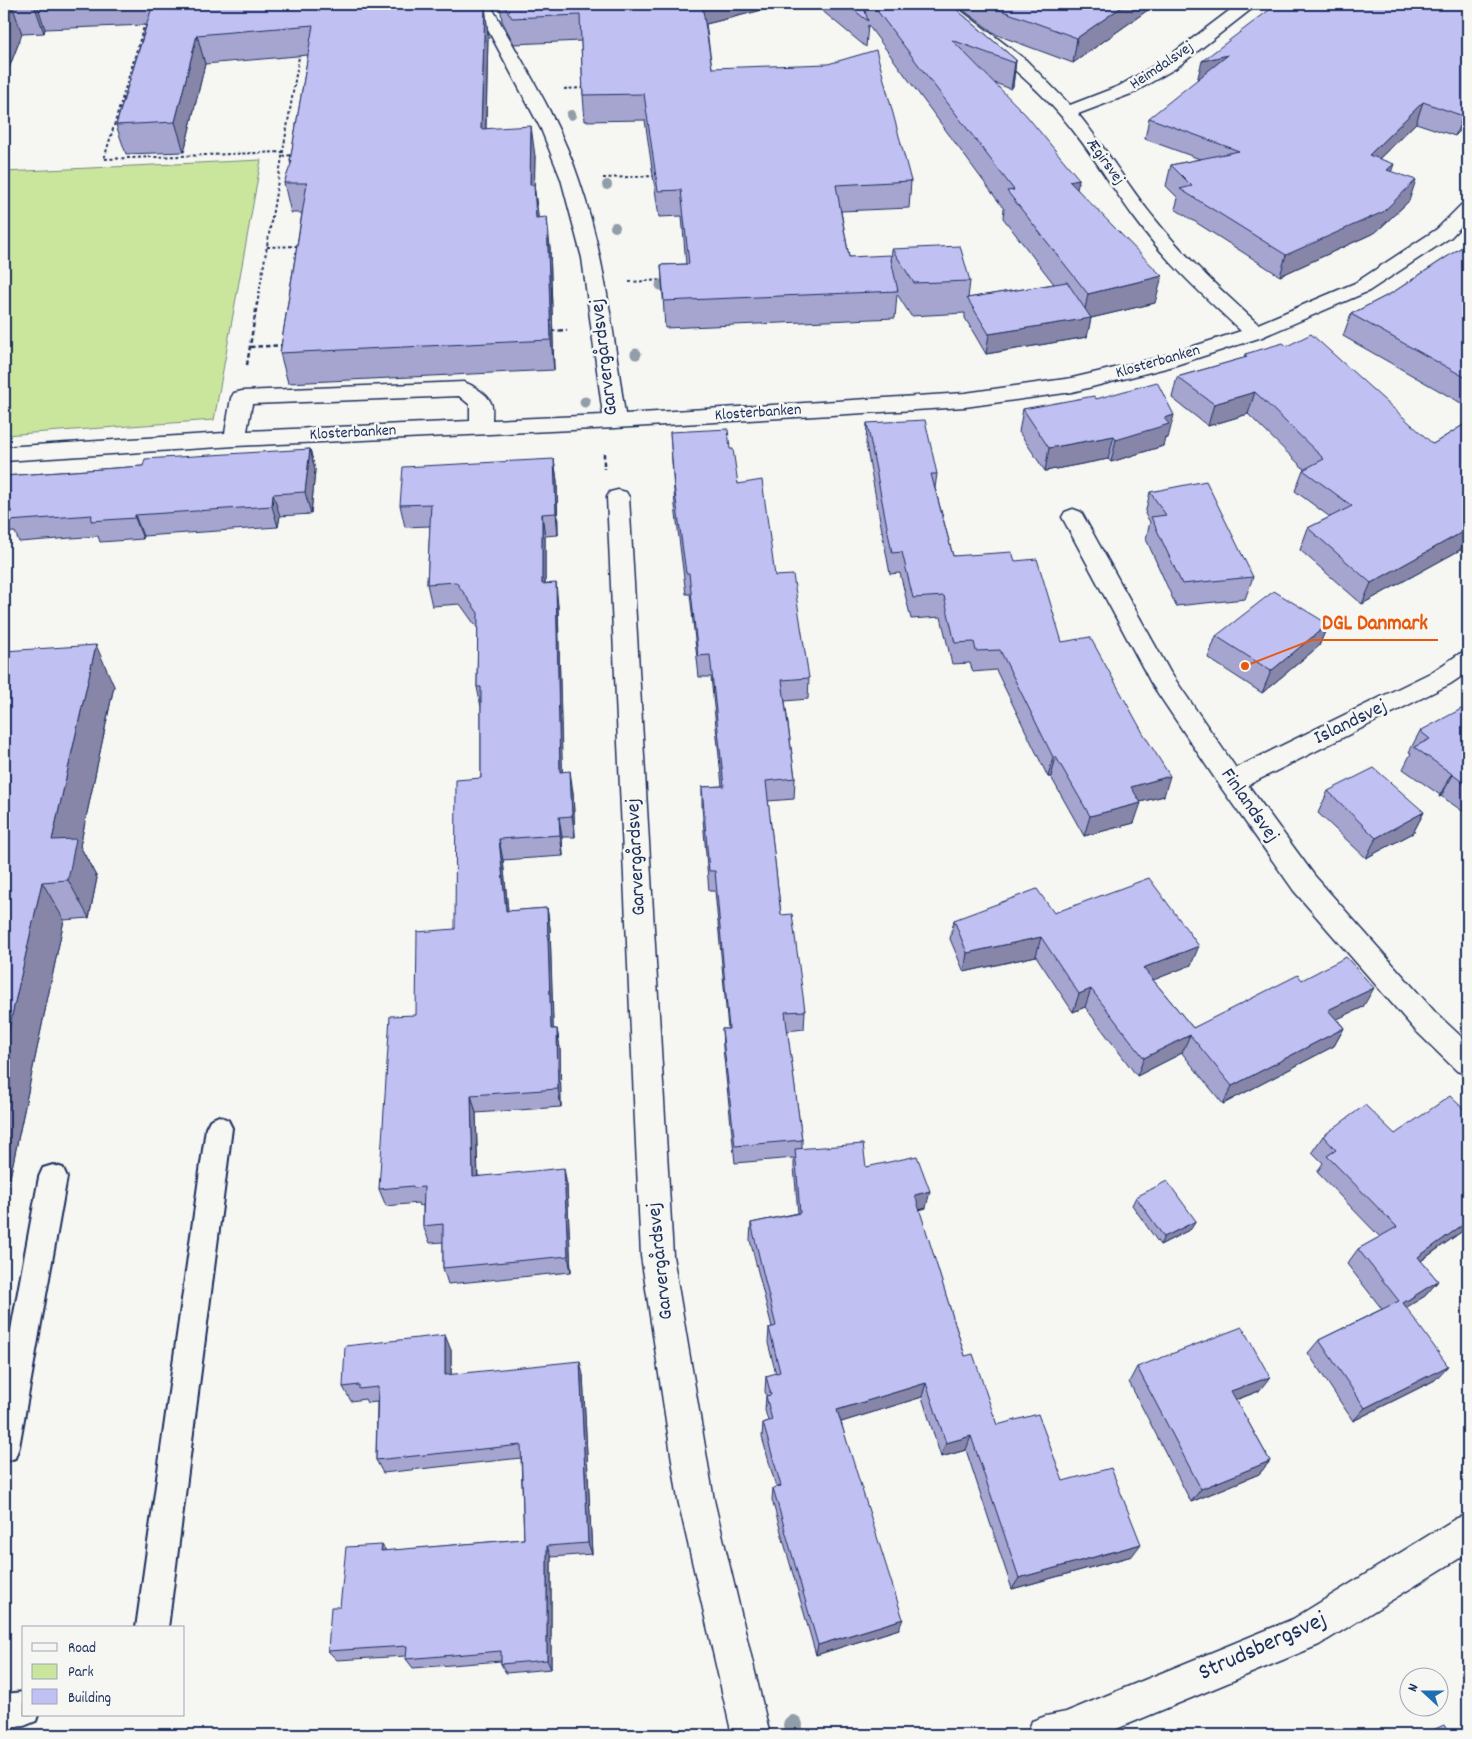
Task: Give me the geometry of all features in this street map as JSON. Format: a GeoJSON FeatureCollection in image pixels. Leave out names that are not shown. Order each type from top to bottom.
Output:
{"type":"FeatureCollection","features":[{"type":"Feature","properties":{"kind":"street","name":"Garvergårdsvej"},"geometry":{"type":"LineString","coordinates":[[482,4],[550,129],[570,179],[592,258],[614,421]]}},
{"type":"Feature","properties":{"kind":"street","name":"Ægirsvej"},"geometry":{"type":"LineString","coordinates":[[942,4],[1020,64],[1067,112],[1094,145],[1146,221],[1192,274],[1255,333]]}},
{"type":"Feature","properties":{"kind":"street","name":"Heimdalsvej"},"geometry":{"type":"LineString","coordinates":[[1067,112],[1125,90],[1162,68],[1248,4]]}},
{"type":"Feature","properties":{"kind":"street","name":"Klosterbanken"},"geometry":{"type":"LineString","coordinates":[[4,454],[235,439],[614,421],[965,400],[1072,385],[1163,363],[1255,333],[1362,288],[1444,233],[1468,208]]}},
{"type":"Feature","properties":{"kind":"street"},"geometry":{"type":"LineString","coordinates":[[235,439],[242,398],[464,389],[481,403],[481,428]]}},
{"type":"Feature","properties":{"kind":"street","name":"Garvergårdsvej"},"geometry":{"type":"LineString","coordinates":[[618,497],[657,1256],[696,1500],[751,1735]]}},
{"type":"Feature","properties":{"kind":"street","name":"Finlandsvej"},"geometry":{"type":"LineString","coordinates":[[1073,517],[1160,677],[1231,782],[1304,883],[1425,1021],[1468,1062]]}},
{"type":"Feature","properties":{"kind":"street","name":"Islandsvej"},"geometry":{"type":"LineString","coordinates":[[1231,782],[1441,678],[1468,660]]}},
{"type":"Feature","properties":{"kind":"street","name":"Strudsbergsvej"},"geometry":{"type":"LineString","coordinates":[[1046,1735],[1066,1731],[1306,1632],[1468,1532]]}},
{"type":"Feature","properties":{"kind":"lane"},"geometry":{"type":"LineString","coordinates":[[152,1626],[219,1128]]}},
{"type":"Feature","properties":{"kind":"lane"},"geometry":{"type":"LineString","coordinates":[[4,1447],[54,1177]]}},
{"type":"Feature","properties":{"kind":"lane"},"geometry":{"type":"LineString","coordinates":[[4,1710],[22,1709]]}},
{"type":"Feature","properties":{"kind":"path"},"geometry":{"type":"LineString","coordinates":[[146,22],[104,159],[301,155]]}},
{"type":"Feature","properties":{"kind":"path"},"geometry":{"type":"LineString","coordinates":[[242,398],[300,50]]}},
{"type":"Feature","properties":{"kind":"path"},"geometry":{"type":"LineString","coordinates":[[529,90],[588,88]]}},
{"type":"Feature","properties":{"kind":"path"},"geometry":{"type":"LineString","coordinates":[[570,179],[658,176]]}},
{"type":"Feature","properties":{"kind":"path"},"geometry":{"type":"LineString","coordinates":[[267,247],[306,246]]}},
{"type":"Feature","properties":{"kind":"path"},"geometry":{"type":"LineString","coordinates":[[596,283],[674,280]]}},
{"type":"Feature","properties":{"kind":"path"},"geometry":{"type":"LineString","coordinates":[[543,331],[602,328]]}},
{"type":"Feature","properties":{"kind":"path"},"geometry":{"type":"LineString","coordinates":[[250,347],[290,345]]}},
{"type":"Feature","properties":{"kind":"path","name":"Garvergårdsvej"},"geometry":{"type":"LineString","coordinates":[[614,421],[604,454],[604,488],[618,497]]}},
{"type":"Feature","properties":{"kind":"green space"},"geometry":{"type":"Polygon","coordinates":[[[261,160],[214,420],[4,435],[4,172],[261,160]]]}},
{"type":"Feature","properties":{"kind":"building"},"geometry":{"type":"Polygon","coordinates":[[[4,4],[34,5],[12,5],[4,26],[4,4]]]}},
{"type":"Feature","properties":{"kind":"building"},"geometry":{"type":"Polygon","coordinates":[[[153,4],[484,4],[481,129],[531,126],[530,185],[534,185],[536,218],[547,217],[551,340],[280,353],[307,183],[284,183],[292,161],[290,161],[313,25],[197,35],[175,122],[116,125],[153,4]]]}},
{"type":"Feature","properties":{"kind":"building"},"geometry":{"type":"Polygon","coordinates":[[[503,4],[702,4],[712,68],[828,64],[876,50],[911,181],[836,185],[849,257],[890,255],[898,291],[664,301],[661,265],[689,264],[681,190],[658,191],[644,94],[583,95],[580,15],[512,18],[503,4]]]}},
{"type":"Feature","properties":{"kind":"building"},"geometry":{"type":"Polygon","coordinates":[[[846,4],[863,4],[868,21],[846,4]]]}},
{"type":"Feature","properties":{"kind":"building"},"geometry":{"type":"Polygon","coordinates":[[[872,4],[950,4],[1016,60],[1015,63],[952,40],[1026,115],[1079,179],[1069,181],[1162,276],[1088,294],[1007,191],[1014,190],[872,4]]]}},
{"type":"Feature","properties":{"kind":"building"},"geometry":{"type":"Polygon","coordinates":[[[991,4],[1126,4],[1077,38],[1000,10],[991,4]]]}},
{"type":"Feature","properties":{"kind":"building"},"geometry":{"type":"Polygon","coordinates":[[[1277,4],[1468,4],[1468,110],[1463,116],[1423,102],[1369,155],[1394,164],[1387,170],[1416,180],[1383,212],[1286,255],[1180,189],[1192,186],[1171,165],[1239,151],[1149,118],[1228,55],[1202,61],[1277,4]]]}},
{"type":"Feature","properties":{"kind":"building"},"geometry":{"type":"Polygon","coordinates":[[[1468,243],[1468,379],[1351,314],[1392,293],[1468,243]]]}},
{"type":"Feature","properties":{"kind":"building"},"geometry":{"type":"Polygon","coordinates":[[[960,246],[970,281],[914,283],[892,249],[960,246]]]}},
{"type":"Feature","properties":{"kind":"building"},"geometry":{"type":"Polygon","coordinates":[[[1067,282],[1091,318],[989,334],[967,298],[1067,282]]]}},
{"type":"Feature","properties":{"kind":"building"},"geometry":{"type":"Polygon","coordinates":[[[1311,334],[1433,444],[1468,422],[1468,529],[1371,583],[1308,528],[1352,506],[1303,470],[1324,459],[1255,392],[1214,404],[1177,377],[1247,357],[1245,354],[1283,343],[1287,346],[1311,334]]]}},
{"type":"Feature","properties":{"kind":"building"},"geometry":{"type":"Polygon","coordinates":[[[1157,382],[1174,415],[1164,418],[1169,424],[1116,440],[1114,436],[1049,448],[1023,409],[1094,396],[1096,399],[1157,382]]]}},
{"type":"Feature","properties":{"kind":"building"},"geometry":{"type":"Polygon","coordinates":[[[925,420],[937,474],[931,474],[953,556],[1012,552],[1015,561],[1037,559],[1062,642],[1090,637],[1143,733],[1170,776],[1131,787],[1141,803],[1090,816],[1056,757],[1053,757],[1000,650],[976,651],[974,642],[955,643],[944,596],[913,598],[902,552],[892,553],[867,423],[925,420]]]}},
{"type":"Feature","properties":{"kind":"building"},"geometry":{"type":"Polygon","coordinates":[[[728,429],[730,449],[733,449],[738,484],[762,480],[775,576],[793,575],[809,678],[782,680],[795,778],[766,781],[781,915],[792,914],[805,1011],[785,1012],[802,1140],[735,1146],[722,1029],[729,1029],[715,871],[709,871],[702,787],[724,786],[710,655],[698,656],[689,573],[686,573],[674,485],[670,432],[728,429]]]}},
{"type":"Feature","properties":{"kind":"building"},"geometry":{"type":"Polygon","coordinates":[[[310,449],[305,492],[273,494],[272,506],[135,515],[135,518],[91,521],[92,515],[9,521],[12,511],[4,511],[4,476],[143,466],[145,459],[310,449]]]}},
{"type":"Feature","properties":{"kind":"building"},"geometry":{"type":"Polygon","coordinates":[[[554,459],[556,513],[542,514],[542,584],[556,583],[560,772],[570,771],[572,816],[559,817],[560,835],[499,839],[506,911],[547,908],[551,1029],[557,1029],[558,1089],[471,1095],[473,1177],[564,1168],[568,1256],[443,1268],[443,1224],[423,1226],[424,1187],[379,1189],[390,1016],[416,1015],[417,932],[455,929],[456,780],[481,778],[481,687],[477,687],[478,613],[456,582],[427,584],[431,504],[400,505],[403,467],[554,459]]]}},
{"type":"Feature","properties":{"kind":"building"},"geometry":{"type":"Polygon","coordinates":[[[1206,481],[1253,577],[1182,584],[1151,517],[1166,515],[1150,492],[1206,481]]]}},
{"type":"Feature","properties":{"kind":"building"},"geometry":{"type":"Polygon","coordinates":[[[1274,591],[1328,624],[1271,671],[1216,636],[1274,591]]]}},
{"type":"Feature","properties":{"kind":"building"},"geometry":{"type":"Polygon","coordinates":[[[96,645],[52,840],[76,839],[68,880],[42,882],[4,1051],[4,651],[96,645]]]}},
{"type":"Feature","properties":{"kind":"building"},"geometry":{"type":"Polygon","coordinates":[[[1463,708],[1468,711],[1468,786],[1453,775],[1450,776],[1452,774],[1414,747],[1430,739],[1420,731],[1463,708]]]}},
{"type":"Feature","properties":{"kind":"building"},"geometry":{"type":"Polygon","coordinates":[[[1374,768],[1424,812],[1376,838],[1328,791],[1374,768]]]}},
{"type":"Feature","properties":{"kind":"building"},"geometry":{"type":"Polygon","coordinates":[[[1149,878],[1199,946],[1143,968],[1193,1028],[1298,975],[1302,980],[1346,957],[1374,988],[1328,1010],[1344,1028],[1232,1086],[1190,1035],[1144,1058],[1091,989],[1079,994],[1041,937],[967,953],[954,920],[1037,889],[1054,913],[1149,878]]]}},
{"type":"Feature","properties":{"kind":"building"},"geometry":{"type":"Polygon","coordinates":[[[1450,1096],[1468,1113],[1468,1221],[1418,1257],[1438,1281],[1403,1303],[1448,1366],[1365,1408],[1319,1340],[1399,1301],[1358,1249],[1397,1227],[1327,1156],[1336,1150],[1323,1136],[1365,1105],[1395,1134],[1450,1096]]]}},
{"type":"Feature","properties":{"kind":"building"},"geometry":{"type":"Polygon","coordinates":[[[863,1144],[866,1167],[917,1156],[930,1191],[915,1195],[965,1356],[973,1354],[997,1425],[1038,1414],[1063,1481],[1111,1468],[1141,1544],[1019,1578],[971,1436],[946,1443],[926,1383],[837,1410],[903,1619],[818,1645],[773,1488],[781,1486],[763,1423],[772,1420],[766,1396],[771,1395],[766,1376],[780,1372],[769,1328],[776,1326],[751,1223],[800,1213],[795,1149],[863,1144]]]}},
{"type":"Feature","properties":{"kind":"building"},"geometry":{"type":"Polygon","coordinates":[[[1167,1181],[1196,1221],[1164,1237],[1136,1197],[1167,1181]]]}},
{"type":"Feature","properties":{"kind":"building"},"geometry":{"type":"Polygon","coordinates":[[[1242,1327],[1270,1377],[1231,1391],[1270,1461],[1201,1489],[1137,1367],[1242,1327]]]}},
{"type":"Feature","properties":{"kind":"building"},"geometry":{"type":"Polygon","coordinates":[[[445,1335],[445,1375],[580,1361],[588,1543],[547,1546],[547,1660],[501,1664],[501,1651],[406,1659],[407,1646],[328,1651],[331,1607],[340,1607],[346,1547],[382,1545],[381,1551],[524,1539],[521,1445],[376,1460],[378,1387],[359,1389],[359,1385],[343,1387],[345,1346],[445,1335]]]}},
{"type":"Feature","properties":{"kind":"building"},"geometry":{"type":"Polygon","coordinates":[[[1444,1725],[1450,1735],[1422,1735],[1444,1725]]]}},
{"type":"Feature","properties":{"kind":"place","name":"DGL Danmark"},"geometry":{"type":"Point","coordinates":[1245,666]}}]}
